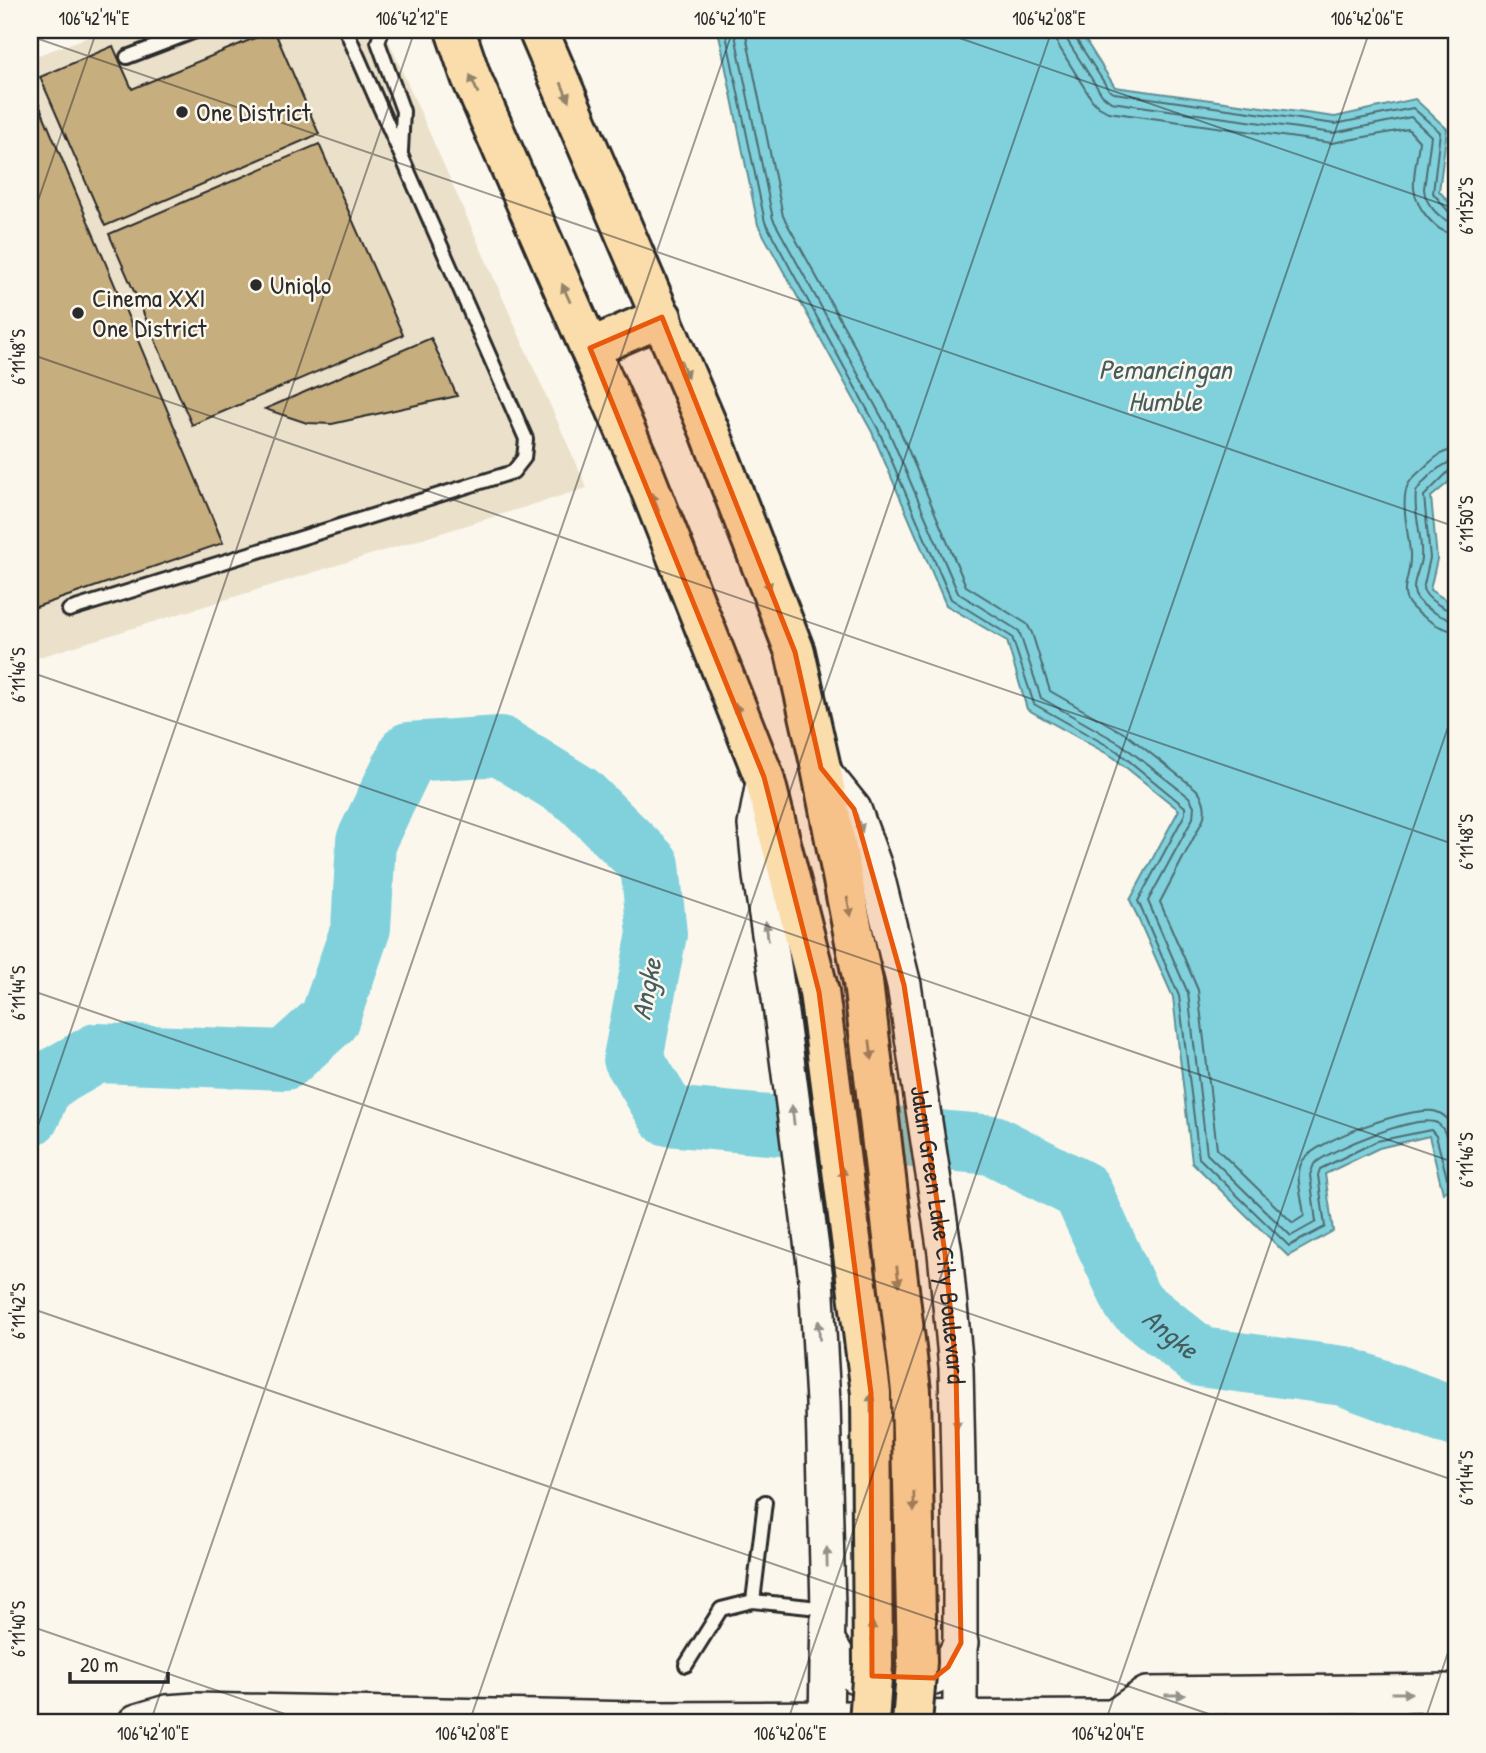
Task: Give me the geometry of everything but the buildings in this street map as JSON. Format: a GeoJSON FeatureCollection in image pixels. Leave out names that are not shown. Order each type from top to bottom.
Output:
{"type":"FeatureCollection","features":[{"type":"Feature","properties":{"kind":"main road"},"geometry":{"type":"LineString","coordinates":[[455,30],[471,77],[641,466],[764,777],[819,992],[871,1393],[873,1665],[869,1723]]}},
{"type":"Feature","properties":{"kind":"main road"},"geometry":{"type":"LineString","coordinates":[[538,30],[710,432],[794,652],[821,768],[863,982],[911,1391],[917,1662],[912,1723]]}},
{"type":"Feature","properties":{"kind":"main road"},"geometry":{"type":"LineString","coordinates":[[590,348],[662,317]]}},
{"type":"Feature","properties":{"kind":"main road"},"geometry":{"type":"LineString","coordinates":[[139,1722],[167,1714],[195,1712],[826,1723],[1120,1721],[1147,1696],[1456,1693]]}},
{"type":"Feature","properties":{"kind":"street","name":"Jalan Green Lake City Boulevard"},"geometry":{"type":"LineString","coordinates":[[821,768],[854,809],[875,867],[904,985],[945,1253],[956,1368],[960,1722]]}},
{"type":"Feature","properties":{"kind":"street"},"geometry":{"type":"LineString","coordinates":[[764,777],[755,825],[816,1279],[823,1402],[828,1625],[826,1723]]}},
{"type":"Feature","properties":{"kind":"street"},"geometry":{"type":"LineString","coordinates":[[828,1625],[845,1668],[855,1676],[934,1678],[943,1674],[961,1643]]}},
{"type":"Feature","properties":{"kind":"lane"},"geometry":{"type":"LineString","coordinates":[[127,57],[198,30]]}},
{"type":"Feature","properties":{"kind":"lane"},"geometry":{"type":"LineString","coordinates":[[69,610],[513,472],[523,458],[526,439],[346,30]]}},
{"type":"Feature","properties":{"kind":"lane"},"geometry":{"type":"LineString","coordinates":[[382,30],[378,42],[403,110],[401,155]]}},
{"type":"Feature","properties":{"kind":"lane"},"geometry":{"type":"LineString","coordinates":[[753,1601],[765,1502]]}},
{"type":"Feature","properties":{"kind":"lane"},"geometry":{"type":"LineString","coordinates":[[686,1665],[722,1609],[753,1601],[828,1625]]}},
{"type":"Feature","properties":{"kind":"highlighted area"},"geometry":{"type":"Polygon","coordinates":[[[662,317],[795,652],[821,768],[854,809],[904,985],[945,1253],[956,1368],[961,1643],[948,1667],[934,1678],[872,1676],[871,1393],[819,992],[764,777],[590,348],[662,317]]]}},
{"type":"Feature","properties":{"kind":"shaded area"},"geometry":{"type":"Polygon","coordinates":[[[108,30],[384,30],[587,488],[30,660],[30,58],[108,30]]]}},
{"type":"Feature","properties":{"kind":"water","name":"Pemancingan Humble"},"geometry":{"type":"Polygon","coordinates":[[[718,30],[1079,30],[1115,87],[1335,117],[1415,99],[1447,129],[1439,191],[1456,210],[1456,476],[1431,497],[1437,559],[1430,590],[1456,606],[1456,1185],[1443,1193],[1429,1136],[1379,1148],[1325,1174],[1333,1231],[1288,1256],[1192,1162],[1173,997],[1130,900],[1179,810],[1113,757],[1027,709],[1007,641],[946,605],[872,432],[758,225],[718,30]]]}},
{"type":"Feature","properties":{"kind":"waterway","name":"Angke"},"geometry":{"type":"LineString","coordinates":[[30,1116],[43,1084],[97,1053],[285,1060],[329,1020],[361,928],[366,841],[409,752],[500,746],[579,795],[650,865],[657,934],[633,1058],[668,1116],[993,1145],[1082,1191],[1133,1303],[1200,1357],[1344,1376],[1456,1417]]}},
{"type":"Feature","properties":{"kind":"place","name":"One District"},"geometry":{"type":"Point","coordinates":[182,112]}},
{"type":"Feature","properties":{"kind":"place","name":"Uniqlo"},"geometry":{"type":"Point","coordinates":[256,285]}},
{"type":"Feature","properties":{"kind":"place","name":"Cinema XXI One District"},"geometry":{"type":"Point","coordinates":[78,313]}}]}
